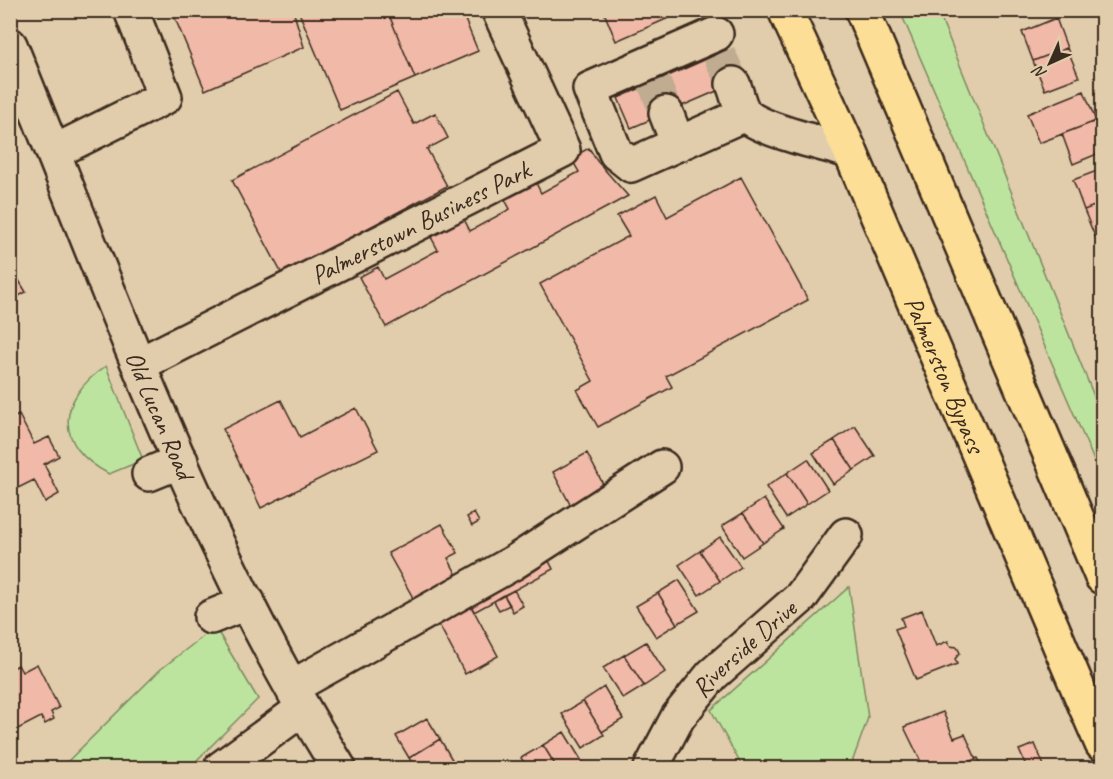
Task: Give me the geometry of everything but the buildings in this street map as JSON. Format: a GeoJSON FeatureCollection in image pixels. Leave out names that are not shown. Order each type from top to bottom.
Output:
{"type":"FeatureCollection","features":[{"type":"Feature","properties":{"kind":"main road","name":"Palmerston Bypass"},"geometry":{"type":"LineString","coordinates":[[786,10],[850,151],[1086,707],[1102,737]]}},
{"type":"Feature","properties":{"kind":"main road"},"geometry":{"type":"LineString","coordinates":[[862,10],[1102,577]]}},
{"type":"Feature","properties":{"kind":"main road"},"geometry":{"type":"LineString","coordinates":[[1086,707],[1102,744]]}},
{"type":"Feature","properties":{"kind":"street"},"geometry":{"type":"LineString","coordinates":[[54,152],[165,97],[131,10]]}},
{"type":"Feature","properties":{"kind":"street","name":"Palmerstown Business Park"},"geometry":{"type":"LineString","coordinates":[[140,364],[563,150],[500,11]]}},
{"type":"Feature","properties":{"kind":"street"},"geometry":{"type":"LineString","coordinates":[[721,33],[650,73],[590,89],[616,153],[631,165],[745,114]]}},
{"type":"Feature","properties":{"kind":"street","name":"Old Lucan Road"},"geometry":{"type":"LineString","coordinates":[[10,45],[181,461],[248,602],[297,698],[339,768]]}},
{"type":"Feature","properties":{"kind":"street"},"geometry":{"type":"LineString","coordinates":[[733,84],[745,114],[763,124],[811,141],[850,151]]}},
{"type":"Feature","properties":{"kind":"street"},"geometry":{"type":"LineString","coordinates":[[666,113],[678,144]]}},
{"type":"Feature","properties":{"kind":"street"},"geometry":{"type":"LineString","coordinates":[[148,474],[181,461]]}},
{"type":"Feature","properties":{"kind":"street"},"geometry":{"type":"LineString","coordinates":[[221,768],[297,698],[662,467]]}},
{"type":"Feature","properties":{"kind":"street","name":"Riverside Drive"},"geometry":{"type":"LineString","coordinates":[[651,768],[678,717],[711,675],[801,597],[846,535]]}},
{"type":"Feature","properties":{"kind":"street"},"geometry":{"type":"LineString","coordinates":[[212,617],[248,602]]}},
{"type":"Feature","properties":{"kind":"green space"},"geometry":{"type":"Polygon","coordinates":[[[900,11],[938,11],[1102,416],[1102,479],[900,11]]]}},
{"type":"Feature","properties":{"kind":"green space"},"geometry":{"type":"Polygon","coordinates":[[[106,366],[143,460],[109,474],[78,450],[71,436],[68,422],[71,407],[78,393],[106,366]]]}},
{"type":"Feature","properties":{"kind":"green space"},"geometry":{"type":"Polygon","coordinates":[[[849,587],[868,718],[850,768],[743,768],[711,710],[849,587]]]}},
{"type":"Feature","properties":{"kind":"green space"},"geometry":{"type":"Polygon","coordinates":[[[215,627],[258,699],[189,768],[61,768],[161,669],[215,627]]]}},
{"type":"Feature","properties":{"kind":"tunnel"},"geometry":{"type":"LineString","coordinates":[[719,54],[733,84]]}},
{"type":"Feature","properties":{"kind":"tunnel"},"geometry":{"type":"LineString","coordinates":[[654,82],[666,113]]}}]}
